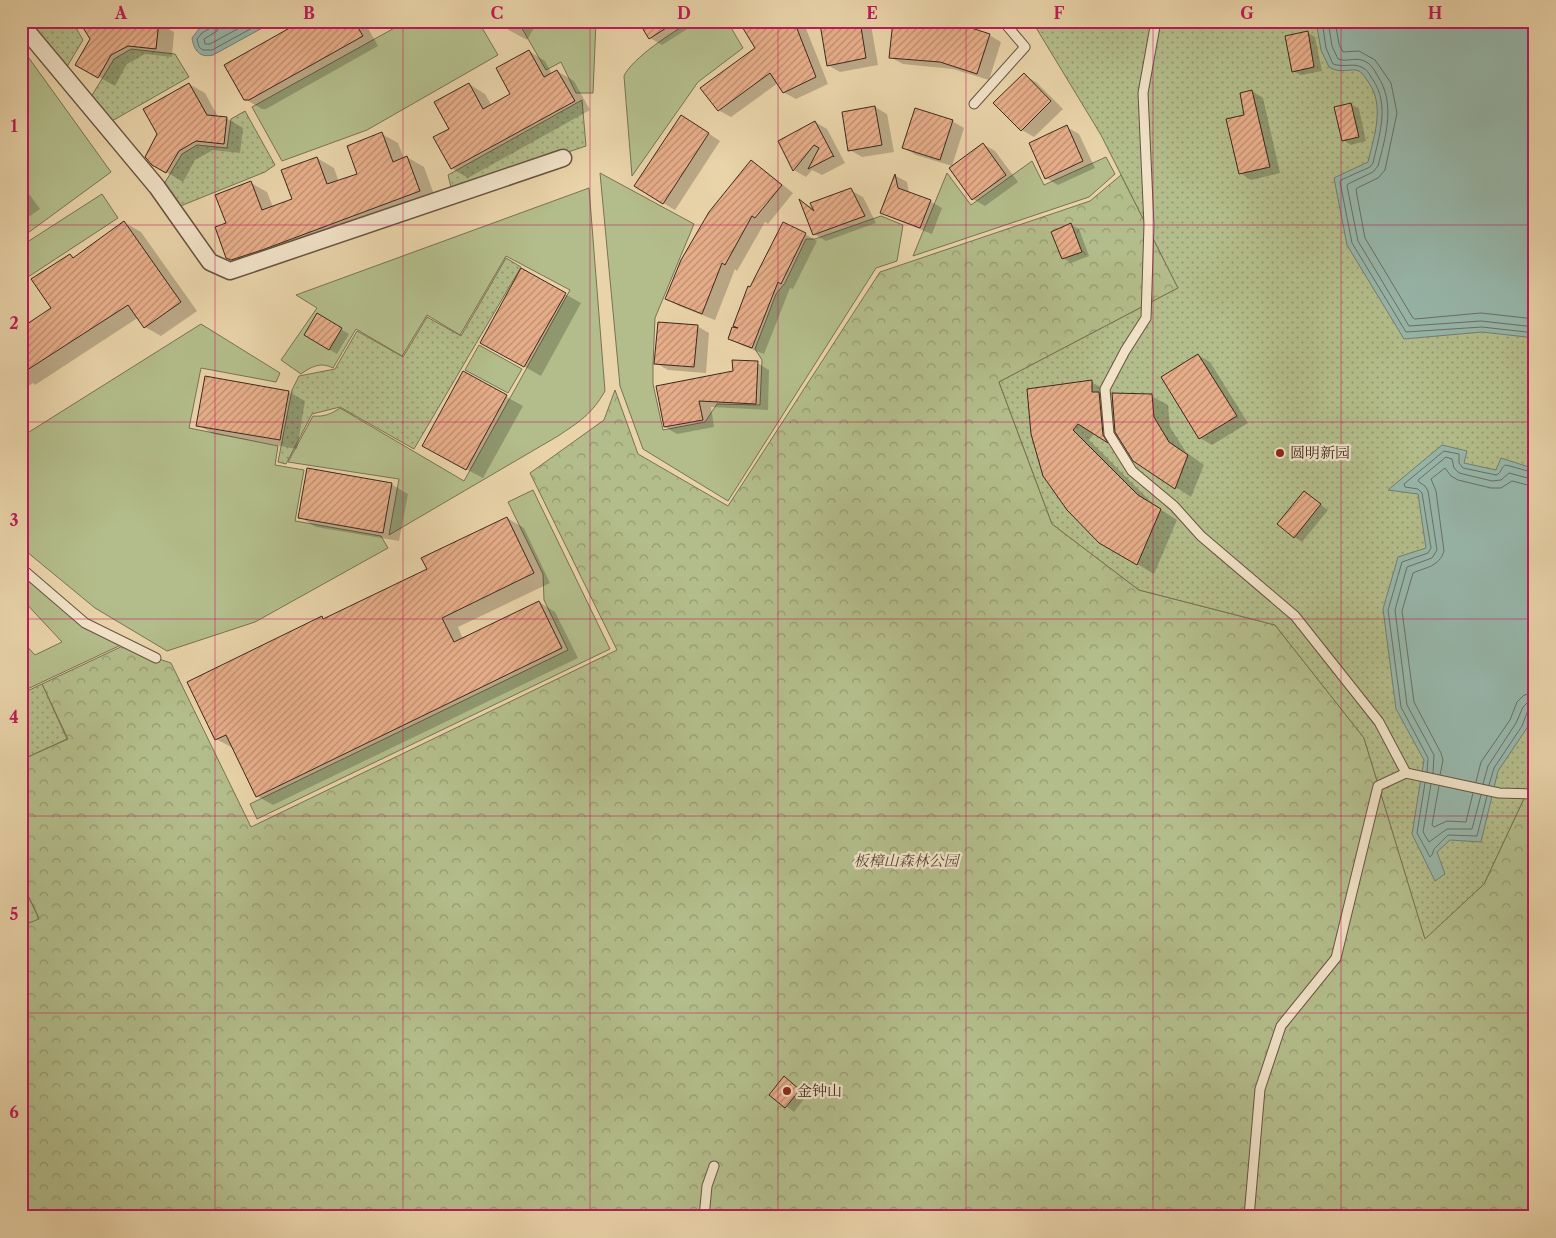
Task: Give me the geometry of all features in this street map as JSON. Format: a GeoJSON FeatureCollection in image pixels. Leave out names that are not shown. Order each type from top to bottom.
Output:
{"type":"FeatureCollection","features":[{"type":"Feature","properties":{"kind":"street"},"geometry":{"type":"LineString","coordinates":[[21,24],[157,187],[210,262],[230,271],[563,158]]}},
{"type":"Feature","properties":{"kind":"lane"},"geometry":{"type":"LineString","coordinates":[[974,104],[1025,47],[1003,21]]}},
{"type":"Feature","properties":{"kind":"lane"},"geometry":{"type":"LineString","coordinates":[[1156,21],[1143,93],[1149,225],[1146,318],[1125,351],[1105,389],[1110,434],[1132,471],[1174,506],[1201,536],[1296,616],[1379,722],[1406,773]]}},
{"type":"Feature","properties":{"kind":"lane"},"geometry":{"type":"LineString","coordinates":[[21,568],[86,623],[156,658]]}},
{"type":"Feature","properties":{"kind":"lane"},"geometry":{"type":"LineString","coordinates":[[1249,1217],[1260,1089],[1281,1026],[1336,958],[1378,786],[1406,773],[1500,792],[1535,794]]}},
{"type":"Feature","properties":{"kind":"lane"},"geometry":{"type":"LineString","coordinates":[[704,1217],[707,1186],[714,1166]]}},
{"type":"Feature","properties":{"kind":"green space"},"geometry":{"type":"Polygon","coordinates":[[[24,21],[72,21],[83,40],[65,70],[24,21]]]}},
{"type":"Feature","properties":{"kind":"green space"},"geometry":{"type":"Polygon","coordinates":[[[407,21],[478,21],[498,55],[367,130],[282,161],[252,107],[407,21]]]}},
{"type":"Feature","properties":{"kind":"green space"},"geometry":{"type":"Polygon","coordinates":[[[523,21],[596,21],[593,93],[576,93],[561,62],[546,70],[520,25],[523,21]]]}},
{"type":"Feature","properties":{"kind":"green space"},"geometry":{"type":"Polygon","coordinates":[[[692,21],[740,21],[730,26],[743,48],[698,82],[632,176],[624,76],[628,69],[644,53],[692,21]]]}},
{"type":"Feature","properties":{"kind":"green space","name":"圆明新园"},"geometry":{"type":"Polygon","coordinates":[[[1032,21],[1535,21],[1535,775],[1484,884],[1425,939],[1364,738],[1275,625],[1139,590],[1052,524],[999,382],[1178,288],[1101,135],[1032,21]]]}},
{"type":"Feature","properties":{"kind":"green space"},"geometry":{"type":"Polygon","coordinates":[[[21,47],[111,172],[21,238],[21,205],[28,200],[21,191],[21,47]]]}},
{"type":"Feature","properties":{"kind":"green space"},"geometry":{"type":"Polygon","coordinates":[[[131,49],[175,54],[189,77],[112,121],[91,97],[114,59],[131,49]]]}},
{"type":"Feature","properties":{"kind":"green space"},"geometry":{"type":"Polygon","coordinates":[[[582,100],[586,146],[452,191],[448,175],[582,100]]]}},
{"type":"Feature","properties":{"kind":"green space"},"geometry":{"type":"Polygon","coordinates":[[[245,111],[275,165],[265,172],[178,207],[164,184],[182,154],[197,145],[227,148],[231,119],[245,111]]]}},
{"type":"Feature","properties":{"kind":"green space"},"geometry":{"type":"Polygon","coordinates":[[[1106,157],[1115,174],[1089,197],[913,256],[947,173],[971,205],[1032,161],[1044,185],[1106,157]]]}},
{"type":"Feature","properties":{"kind":"green space"},"geometry":{"type":"Polygon","coordinates":[[[600,173],[694,224],[655,318],[653,384],[663,430],[705,422],[717,404],[760,405],[762,360],[755,349],[776,294],[785,283],[806,239],[815,239],[881,216],[903,225],[897,261],[876,268],[728,501],[643,449],[620,386],[600,173]]]}},
{"type":"Feature","properties":{"kind":"green space","name":"板樟山森林公园"},"geometry":{"type":"Polygon","coordinates":[[[1121,175],[1178,288],[999,382],[1052,524],[1139,590],[1275,625],[1364,738],[1425,938],[1484,884],[1535,775],[1535,1217],[21,1217],[21,926],[39,918],[21,881],[21,760],[68,739],[42,684],[127,644],[171,663],[251,827],[617,650],[530,473],[604,420],[615,390],[638,454],[728,506],[880,272],[1090,201],[1121,175]]]}},
{"type":"Feature","properties":{"kind":"green space"},"geometry":{"type":"Polygon","coordinates":[[[589,188],[605,391],[595,406],[584,417],[558,436],[389,535],[399,479],[288,462],[313,416],[327,415],[340,408],[464,481],[570,290],[506,256],[460,335],[427,315],[402,356],[356,329],[333,368],[324,365],[317,366],[301,374],[281,360],[317,308],[296,295],[589,188]]]}},
{"type":"Feature","properties":{"kind":"green space"},"geometry":{"type":"Polygon","coordinates":[[[102,194],[118,218],[28,277],[21,266],[21,246],[102,194]]]}},
{"type":"Feature","properties":{"kind":"green space"},"geometry":{"type":"Polygon","coordinates":[[[506,258],[521,267],[414,449],[340,407],[312,414],[286,464],[278,462],[292,390],[299,376],[335,369],[357,331],[403,357],[427,317],[461,336],[506,258]]]}},
{"type":"Feature","properties":{"kind":"green space"},"geometry":{"type":"Polygon","coordinates":[[[201,324],[280,373],[276,382],[201,368],[189,428],[278,446],[275,465],[304,470],[295,521],[381,536],[388,548],[255,622],[167,651],[95,608],[21,547],[21,437],[201,324]]]}},
{"type":"Feature","properties":{"kind":"green space"},"geometry":{"type":"Polygon","coordinates":[[[479,345],[522,369],[508,393],[465,370],[479,345]]]}},
{"type":"Feature","properties":{"kind":"green space"},"geometry":{"type":"Polygon","coordinates":[[[533,490],[610,649],[257,819],[250,804],[568,650],[544,600],[543,574],[508,502],[533,490]]]}},
{"type":"Feature","properties":{"kind":"green space"},"geometry":{"type":"Polygon","coordinates":[[[21,571],[85,624],[123,644],[21,692],[21,640],[35,655],[62,642],[21,598],[21,571]]]}},
{"type":"Feature","properties":{"kind":"green space"},"geometry":{"type":"Polygon","coordinates":[[[42,684],[67,739],[21,760],[21,694],[42,684]]]}},
{"type":"Feature","properties":{"kind":"green space"},"geometry":{"type":"Polygon","coordinates":[[[21,881],[39,919],[21,926],[21,881]]]}},
{"type":"Feature","properties":{"kind":"water"},"geometry":{"type":"Polygon","coordinates":[[[212,21],[275,21],[208,56],[196,50],[192,38],[199,29],[212,21]]]}},
{"type":"Feature","properties":{"kind":"water"},"geometry":{"type":"Polygon","coordinates":[[[1316,21],[1535,21],[1535,338],[1482,332],[1404,339],[1347,245],[1334,178],[1368,162],[1377,122],[1374,92],[1359,71],[1342,71],[1329,67],[1321,50],[1316,21]]]}},
{"type":"Feature","properties":{"kind":"water"},"geometry":{"type":"Polygon","coordinates":[[[1442,445],[1467,451],[1464,463],[1496,470],[1501,458],[1535,469],[1535,706],[1527,728],[1498,771],[1481,842],[1450,840],[1437,852],[1445,874],[1435,881],[1412,834],[1424,760],[1396,709],[1383,609],[1398,557],[1426,548],[1418,494],[1388,490],[1442,445]]]}},
{"type":"Feature","properties":{"kind":"building"},"geometry":{"type":"Polygon","coordinates":[[[79,21],[159,21],[156,49],[128,46],[111,55],[98,78],[75,65],[90,39],[79,21]]]}},
{"type":"Feature","properties":{"kind":"building"},"geometry":{"type":"Polygon","coordinates":[[[302,21],[354,21],[363,36],[249,100],[244,100],[224,65],[302,21]]]}},
{"type":"Feature","properties":{"kind":"building"},"geometry":{"type":"Polygon","coordinates":[[[638,21],[677,21],[649,39],[638,21]]]}},
{"type":"Feature","properties":{"kind":"building"},"geometry":{"type":"Polygon","coordinates":[[[748,21],[794,21],[816,77],[783,93],[770,73],[718,111],[700,88],[755,48],[741,25],[748,21]]]}},
{"type":"Feature","properties":{"kind":"building"},"geometry":{"type":"Polygon","coordinates":[[[836,21],[860,21],[866,58],[827,66],[820,24],[836,21]]]}},
{"type":"Feature","properties":{"kind":"building"},"geometry":{"type":"Polygon","coordinates":[[[893,21],[950,21],[990,34],[977,74],[940,62],[889,58],[893,21]]]}},
{"type":"Feature","properties":{"kind":"building"},"geometry":{"type":"Polygon","coordinates":[[[1308,31],[1314,67],[1292,72],[1285,36],[1308,31]]]}},
{"type":"Feature","properties":{"kind":"building"},"geometry":{"type":"Polygon","coordinates":[[[529,50],[544,77],[557,70],[575,101],[451,169],[433,137],[449,129],[434,102],[469,83],[483,109],[510,94],[496,68],[529,50]]]}},
{"type":"Feature","properties":{"kind":"building"},"geometry":{"type":"Polygon","coordinates":[[[1024,73],[1051,101],[1021,131],[993,103],[1024,73]]]}},
{"type":"Feature","properties":{"kind":"building"},"geometry":{"type":"Polygon","coordinates":[[[189,83],[207,115],[227,117],[224,144],[196,141],[179,151],[166,173],[152,165],[145,157],[157,134],[143,109],[189,83]]]}},
{"type":"Feature","properties":{"kind":"building"},"geometry":{"type":"Polygon","coordinates":[[[1252,90],[1270,167],[1239,174],[1226,119],[1244,115],[1240,93],[1252,90]]]}},
{"type":"Feature","properties":{"kind":"building"},"geometry":{"type":"Polygon","coordinates":[[[1351,103],[1359,137],[1342,141],[1334,107],[1351,103]]]}},
{"type":"Feature","properties":{"kind":"building"},"geometry":{"type":"Polygon","coordinates":[[[875,106],[882,145],[848,151],[842,112],[875,106]]]}},
{"type":"Feature","properties":{"kind":"building"},"geometry":{"type":"Polygon","coordinates":[[[915,108],[953,120],[940,160],[902,148],[915,108]]]}},
{"type":"Feature","properties":{"kind":"building"},"geometry":{"type":"Polygon","coordinates":[[[681,115],[709,133],[663,204],[634,186],[681,115]]]}},
{"type":"Feature","properties":{"kind":"building"},"geometry":{"type":"Polygon","coordinates":[[[815,121],[834,157],[808,169],[819,148],[814,145],[793,171],[778,141],[815,121]]]}},
{"type":"Feature","properties":{"kind":"building"},"geometry":{"type":"Polygon","coordinates":[[[1067,125],[1083,161],[1045,179],[1029,143],[1067,125]]]}},
{"type":"Feature","properties":{"kind":"building"},"geometry":{"type":"Polygon","coordinates":[[[382,132],[393,162],[407,156],[420,191],[262,250],[231,260],[226,258],[215,227],[226,223],[215,195],[251,181],[262,210],[292,199],[281,170],[317,157],[327,184],[357,174],[347,146],[382,132]]]}},
{"type":"Feature","properties":{"kind":"building"},"geometry":{"type":"Polygon","coordinates":[[[983,143],[1006,175],[972,200],[949,168],[983,143]]]}},
{"type":"Feature","properties":{"kind":"building"},"geometry":{"type":"Polygon","coordinates":[[[751,160],[782,185],[755,218],[752,216],[725,265],[722,263],[702,314],[665,299],[681,260],[709,212],[751,160]]]}},
{"type":"Feature","properties":{"kind":"building"},"geometry":{"type":"Polygon","coordinates":[[[895,174],[898,188],[931,200],[920,228],[880,213],[895,174]]]}},
{"type":"Feature","properties":{"kind":"building"},"geometry":{"type":"Polygon","coordinates":[[[851,188],[865,216],[813,235],[799,199],[814,211],[810,203],[851,188]]]}},
{"type":"Feature","properties":{"kind":"building"},"geometry":{"type":"Polygon","coordinates":[[[124,221],[181,302],[144,328],[128,305],[21,374],[21,328],[51,308],[31,279],[70,254],[73,258],[124,221]]]}},
{"type":"Feature","properties":{"kind":"building"},"geometry":{"type":"Polygon","coordinates":[[[783,222],[806,233],[781,284],[778,282],[752,348],[728,339],[732,327],[738,328],[733,326],[748,286],[750,287],[783,222]]]}},
{"type":"Feature","properties":{"kind":"building"},"geometry":{"type":"Polygon","coordinates":[[[1071,223],[1082,252],[1062,259],[1051,232],[1071,223]]]}},
{"type":"Feature","properties":{"kind":"building"},"geometry":{"type":"Polygon","coordinates":[[[521,268],[566,293],[524,367],[480,343],[521,268]]]}},
{"type":"Feature","properties":{"kind":"building"},"geometry":{"type":"Polygon","coordinates":[[[317,313],[342,328],[329,350],[304,335],[317,313]]]}},
{"type":"Feature","properties":{"kind":"building"},"geometry":{"type":"Polygon","coordinates":[[[658,322],[698,325],[694,367],[654,364],[658,322]]]}},
{"type":"Feature","properties":{"kind":"building"},"geometry":{"type":"Polygon","coordinates":[[[1198,354],[1237,416],[1199,439],[1161,377],[1198,354]]]}},
{"type":"Feature","properties":{"kind":"building"},"geometry":{"type":"Polygon","coordinates":[[[732,360],[758,361],[756,404],[699,401],[703,420],[664,427],[656,386],[733,371],[732,360]]]}},
{"type":"Feature","properties":{"kind":"building"},"geometry":{"type":"Polygon","coordinates":[[[463,371],[507,395],[466,470],[422,446],[463,371]]]}},
{"type":"Feature","properties":{"kind":"building"},"geometry":{"type":"Polygon","coordinates":[[[205,376],[289,391],[280,440],[196,426],[205,376]]]}},
{"type":"Feature","properties":{"kind":"building"},"geometry":{"type":"Polygon","coordinates":[[[1092,380],[1092,392],[1099,392],[1103,435],[1108,443],[1078,424],[1073,430],[1138,495],[1161,509],[1137,565],[1099,543],[1067,510],[1043,476],[1031,434],[1027,389],[1092,380]]]}},
{"type":"Feature","properties":{"kind":"building"},"geometry":{"type":"Polygon","coordinates":[[[1112,393],[1152,394],[1154,417],[1169,442],[1188,455],[1175,489],[1133,461],[1115,432],[1112,393]]]}},
{"type":"Feature","properties":{"kind":"building"},"geometry":{"type":"Polygon","coordinates":[[[307,468],[392,483],[383,533],[298,518],[307,468]]]}},
{"type":"Feature","properties":{"kind":"building"},"geometry":{"type":"Polygon","coordinates":[[[1304,491],[1321,504],[1294,538],[1277,524],[1304,491]]]}},
{"type":"Feature","properties":{"kind":"building"},"geometry":{"type":"Polygon","coordinates":[[[507,517],[534,573],[442,618],[454,642],[539,601],[562,648],[256,797],[226,735],[215,740],[187,682],[322,616],[323,619],[427,569],[421,558],[507,517]]]}},
{"type":"Feature","properties":{"kind":"building"},"geometry":{"type":"Polygon","coordinates":[[[784,1076],[800,1090],[785,1108],[769,1095],[784,1076]]]}},
{"type":"Feature","properties":{"kind":"place","name":"圆明新园"},"geometry":{"type":"Point","coordinates":[1280,453]}},
{"type":"Feature","properties":{"kind":"place","name":"金钟山"},"geometry":{"type":"Point","coordinates":[787,1091]}}]}
